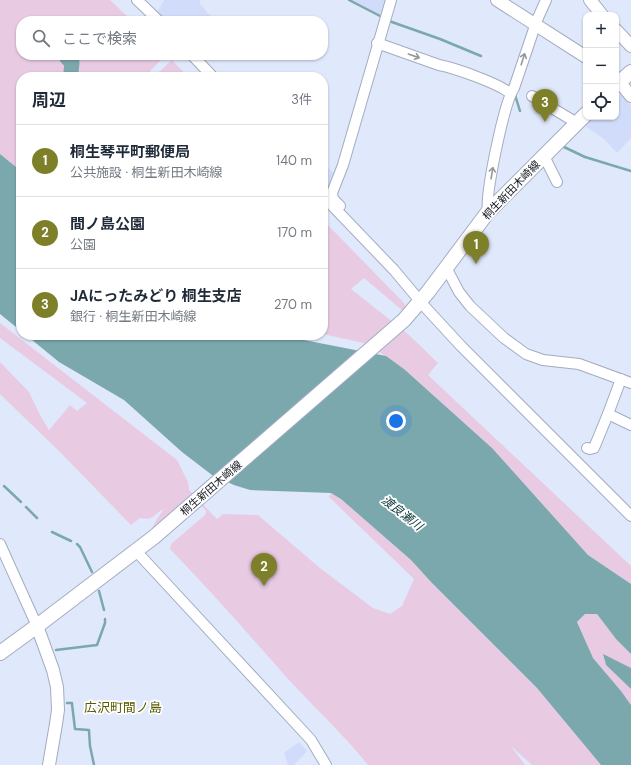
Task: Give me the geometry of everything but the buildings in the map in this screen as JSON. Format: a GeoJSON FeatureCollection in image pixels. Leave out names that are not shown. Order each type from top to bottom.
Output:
{"type":"FeatureCollection","features":[{"type":"Feature","properties":{"kind":"main road"},"geometry":{"type":"LineString","coordinates":[[619,80],[631,72]]}},
{"type":"Feature","properties":{"kind":"main road","name":"桐生新田木崎線"},"geometry":{"type":"LineString","coordinates":[[0,653],[136,551],[196,501],[404,320],[488,212],[581,118]]}},
{"type":"Feature","properties":{"kind":"street"},"geometry":{"type":"LineString","coordinates":[[137,0],[154,16]]}},
{"type":"Feature","properties":{"kind":"street"},"geometry":{"type":"LineString","coordinates":[[350,224],[349,216],[333,199],[333,187],[343,165],[390,0]]}},
{"type":"Feature","properties":{"kind":"street"},"geometry":{"type":"LineString","coordinates":[[497,0],[583,55]]}},
{"type":"Feature","properties":{"kind":"street"},"geometry":{"type":"LineString","coordinates":[[488,212],[488,196],[496,146],[510,93],[514,88],[535,24],[546,0]]}},
{"type":"Feature","properties":{"kind":"street"},"geometry":{"type":"LineString","coordinates":[[590,0],[600,12]]}},
{"type":"Feature","properties":{"kind":"street"},"geometry":{"type":"LineString","coordinates":[[619,33],[631,46]]}},
{"type":"Feature","properties":{"kind":"street"},"geometry":{"type":"LineString","coordinates":[[377,43],[488,82],[510,93]]}},
{"type":"Feature","properties":{"kind":"street"},"geometry":{"type":"LineString","coordinates":[[197,60],[209,72]]}},
{"type":"Feature","properties":{"kind":"street"},"geometry":{"type":"LineString","coordinates":[[619,83],[631,96]]}},
{"type":"Feature","properties":{"kind":"street"},"geometry":{"type":"LineString","coordinates":[[532,96],[581,118]]}},
{"type":"Feature","properties":{"kind":"street"},"geometry":{"type":"LineString","coordinates":[[544,156],[557,182]]}},
{"type":"Feature","properties":{"kind":"street"},"geometry":{"type":"LineString","coordinates":[[328,201],[394,270],[415,307],[461,346],[631,516]]}},
{"type":"Feature","properties":{"kind":"street"},"geometry":{"type":"LineString","coordinates":[[444,270],[450,275],[459,292],[470,306],[504,338],[526,354],[543,360],[579,364],[631,383]]}},
{"type":"Feature","properties":{"kind":"street"},"geometry":{"type":"LineString","coordinates":[[588,448],[594,448],[621,379]]}},
{"type":"Feature","properties":{"kind":"street"},"geometry":{"type":"LineString","coordinates":[[608,414],[631,425]]}},
{"type":"Feature","properties":{"kind":"street"},"geometry":{"type":"LineString","coordinates":[[0,544],[37,626],[53,670],[57,687],[58,710],[49,765]]}},
{"type":"Feature","properties":{"kind":"street"},"geometry":{"type":"LineString","coordinates":[[136,551],[311,740],[326,765]]}},
{"type":"Feature","properties":{"kind":"shaded area"},"geometry":{"type":"Polygon","coordinates":[[[0,0],[110,0],[127,16],[16,16],[16,60],[161,60],[150,71],[151,72],[16,72],[16,167],[0,154],[0,0]]]}},
{"type":"Feature","properties":{"kind":"shaded area"},"geometry":{"type":"Polygon","coordinates":[[[164,0],[200,0],[200,4],[211,16],[160,16],[157,13],[164,0]]]}},
{"type":"Feature","properties":{"kind":"shaded area"},"geometry":{"type":"Polygon","coordinates":[[[352,0],[387,0],[383,16],[352,0]]]}},
{"type":"Feature","properties":{"kind":"shaded area"},"geometry":{"type":"Polygon","coordinates":[[[172,60],[183,72],[159,72],[172,60]]]}},
{"type":"Feature","properties":{"kind":"shaded area"},"geometry":{"type":"Polygon","coordinates":[[[619,95],[624,96],[631,106],[631,138],[617,153],[604,139],[585,126],[591,120],[619,120],[619,95]]]}},
{"type":"Feature","properties":{"kind":"shaded area"},"geometry":{"type":"Polygon","coordinates":[[[328,168],[337,175],[328,189],[328,168]]]}},
{"type":"Feature","properties":{"kind":"shaded area"},"geometry":{"type":"Polygon","coordinates":[[[328,225],[404,303],[406,307],[403,311],[364,278],[351,289],[408,334],[438,363],[428,375],[631,566],[631,584],[588,555],[492,448],[404,369],[368,344],[328,335],[328,225]]]}},
{"type":"Feature","properties":{"kind":"shaded area"},"geometry":{"type":"Polygon","coordinates":[[[0,323],[16,335],[16,340],[22,340],[177,460],[188,482],[189,490],[217,519],[223,514],[258,515],[320,568],[373,608],[390,614],[402,606],[414,579],[329,497],[331,493],[341,499],[411,560],[537,688],[601,765],[532,765],[511,746],[525,765],[368,765],[170,549],[171,544],[205,515],[206,511],[191,494],[151,530],[164,509],[151,518],[140,518],[131,525],[61,453],[0,394],[0,362],[29,392],[49,430],[70,405],[77,411],[87,403],[0,338],[0,323]]]}},
{"type":"Feature","properties":{"kind":"shaded area"},"geometry":{"type":"Polygon","coordinates":[[[585,614],[597,614],[616,639],[631,654],[631,668],[603,655],[606,665],[631,689],[631,705],[593,658],[577,622],[585,614]]]}},
{"type":"Feature","properties":{"kind":"shaded area"},"geometry":{"type":"Polygon","coordinates":[[[299,742],[307,751],[294,765],[288,765],[284,753],[299,742]]]}},
{"type":"Feature","properties":{"kind":"water"},"geometry":{"type":"Polygon","coordinates":[[[0,154],[16,167],[16,327],[0,314],[0,154]]]}},
{"type":"Feature","properties":{"kind":"water","name":"渡良瀬川"},"geometry":{"type":"Polygon","coordinates":[[[32,340],[304,340],[386,356],[404,369],[492,448],[588,555],[631,584],[631,654],[616,639],[597,614],[585,614],[577,622],[593,658],[631,705],[631,765],[601,765],[537,688],[411,560],[341,499],[331,493],[250,490],[234,485],[212,475],[182,452],[124,400],[59,362],[32,340]]]}},
{"type":"Feature","properties":{"kind":"water"},"geometry":{"type":"Polygon","coordinates":[[[603,654],[631,668],[631,689],[606,665],[603,654]]]}},
{"type":"Feature","properties":{"kind":"waterway"},"geometry":{"type":"LineString","coordinates":[[349,0],[382,17]]}},
{"type":"Feature","properties":{"kind":"waterway"},"geometry":{"type":"LineString","coordinates":[[389,21],[440,39],[481,56]]}},
{"type":"Feature","properties":{"kind":"waterway"},"geometry":{"type":"LineString","coordinates":[[69,60],[72,63],[71,72]]}},
{"type":"Feature","properties":{"kind":"waterway"},"geometry":{"type":"LineString","coordinates":[[515,95],[520,111]]}},
{"type":"Feature","properties":{"kind":"waterway"},"geometry":{"type":"LineString","coordinates":[[564,147],[585,157],[631,171]]}},
{"type":"Feature","properties":{"kind":"waterway"},"geometry":{"type":"LineString","coordinates":[[4,486],[21,502]]}},
{"type":"Feature","properties":{"kind":"waterway"},"geometry":{"type":"LineString","coordinates":[[26,507],[37,518]]}},
{"type":"Feature","properties":{"kind":"waterway"},"geometry":{"type":"LineString","coordinates":[[52,532],[71,541]]}},
{"type":"Feature","properties":{"kind":"waterway"},"geometry":{"type":"LineString","coordinates":[[77,544],[80,547],[92,572]]}},
{"type":"Feature","properties":{"kind":"waterway"},"geometry":{"type":"LineString","coordinates":[[99,591],[104,610]]}},
{"type":"Feature","properties":{"kind":"waterway"},"geometry":{"type":"LineString","coordinates":[[56,650],[97,645],[105,619]]}},
{"type":"Feature","properties":{"kind":"waterway"},"geometry":{"type":"LineString","coordinates":[[67,703],[72,703],[75,729],[89,730],[90,746],[94,765]]}},
{"type":"Feature","properties":{"kind":"place","name":"JAにったみどり 桐生支店"},"geometry":{"type":"Point","coordinates":[545,122]}},
{"type":"Feature","properties":{"kind":"place","name":"桐生琴平町郵便局"},"geometry":{"type":"Point","coordinates":[476,264]}},
{"type":"Feature","properties":{"kind":"place","name":"間ノ島公園"},"geometry":{"type":"Point","coordinates":[264,586]}},
{"type":"Feature","properties":{"kind":"district","name":"広沢町間ノ島"},"geometry":{"type":"Point","coordinates":[123,707]}}]}
